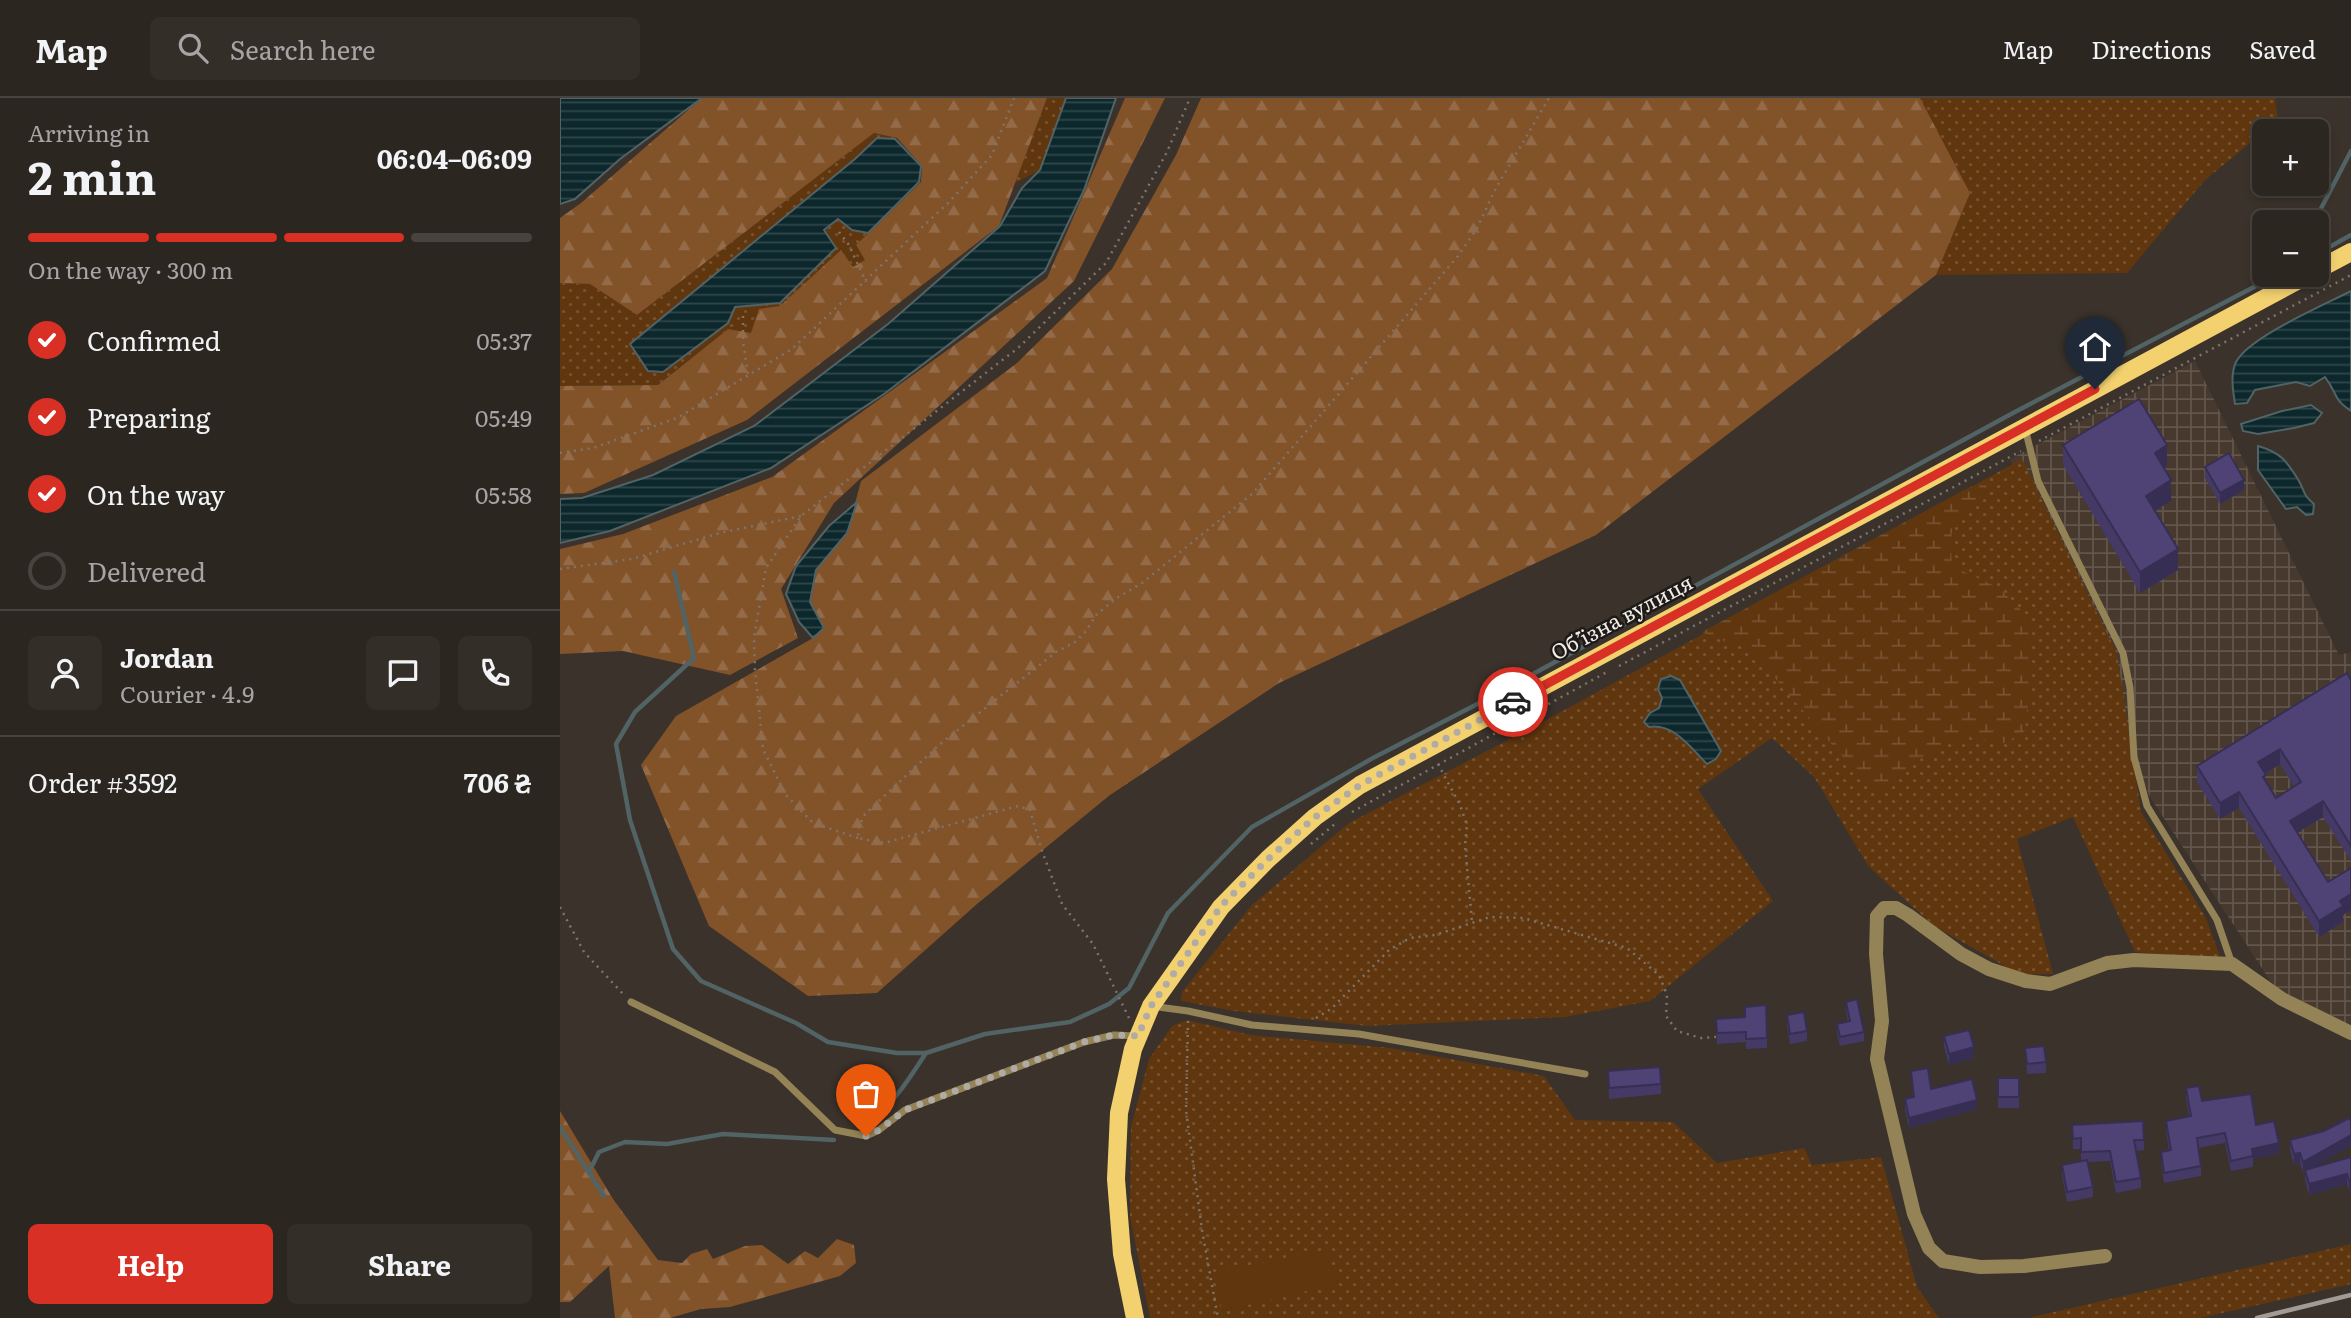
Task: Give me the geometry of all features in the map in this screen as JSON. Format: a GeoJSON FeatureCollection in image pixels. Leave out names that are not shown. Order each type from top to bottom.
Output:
{"type":"FeatureCollection","features":[{"type":"Feature","properties":{"kind":"main road"},"geometry":{"type":"LineString","coordinates":[[2329,264],[2351,252]]}},
{"type":"Feature","properties":{"kind":"main road","name":"Обʼїзна вулиця"},"geometry":{"type":"LineString","coordinates":[[1135,1318],[1122,1254],[1116,1180],[1119,1113],[1138,1036],[1151,1006],[1221,906],[1268,859],[1315,817],[1360,785],[2286,287]]}},
{"type":"Feature","properties":{"kind":"street"},"geometry":{"type":"LineString","coordinates":[[2105,1256],[2024,1266],[1980,1267],[1943,1261],[1929,1248],[1914,1214],[1877,1059],[1882,1021],[1876,954],[1877,916],[1884,908],[1896,908],[1961,954],[1989,969],[2026,981],[2050,985],[2106,963],[2134,960],[2232,964],[2282,999],[2351,1033]]}},
{"type":"Feature","properties":{"kind":"lane"},"geometry":{"type":"LineString","coordinates":[[2025,428],[2038,481],[2123,653],[2130,688],[2134,757],[2147,806],[2217,920],[2232,964]]}},
{"type":"Feature","properties":{"kind":"lane"},"geometry":{"type":"LineString","coordinates":[[631,1002],[775,1072],[835,1130],[866,1136],[879,1130],[905,1110],[1084,1042],[1114,1035],[1138,1036]]}},
{"type":"Feature","properties":{"kind":"lane"},"geometry":{"type":"LineString","coordinates":[[1151,1006],[1252,1025],[1359,1034],[1585,1074]]}},
{"type":"Feature","properties":{"kind":"path"},"geometry":{"type":"LineString","coordinates":[[560,453],[593,448],[677,418],[792,349],[948,204],[992,155],[1014,98]]}},
{"type":"Feature","properties":{"kind":"path"},"geometry":{"type":"LineString","coordinates":[[1121,1002],[1093,944],[1062,904],[1030,810],[1018,806],[884,843],[858,838],[813,823],[785,794],[763,749],[754,636],[766,568],[801,516],[1018,348],[1106,263],[1167,152],[1190,98]]}},
{"type":"Feature","properties":{"kind":"path"},"geometry":{"type":"LineString","coordinates":[[858,838],[859,826],[865,814],[940,744],[1056,652],[1075,642],[1096,615],[1115,599],[1142,583],[1253,493],[1458,256],[1476,230],[1496,188],[1549,98]]}},
{"type":"Feature","properties":{"kind":"path"},"geometry":{"type":"LineString","coordinates":[[839,232],[849,244],[866,282]]}},
{"type":"Feature","properties":{"kind":"path"},"geometry":{"type":"LineString","coordinates":[[1346,815],[2351,275]]}},
{"type":"Feature","properties":{"kind":"path"},"geometry":{"type":"LineString","coordinates":[[743,316],[743,341],[748,375]]}},
{"type":"Feature","properties":{"kind":"path"},"geometry":{"type":"LineString","coordinates":[[560,569],[632,559],[720,533],[801,516]]}},
{"type":"Feature","properties":{"kind":"path"},"geometry":{"type":"LineString","coordinates":[[1438,764],[1460,805],[1467,825],[1465,845],[1472,922]]}},
{"type":"Feature","properties":{"kind":"path"},"geometry":{"type":"LineString","coordinates":[[1304,850],[1336,824]]}},
{"type":"Feature","properties":{"kind":"path"},"geometry":{"type":"LineString","coordinates":[[560,907],[584,952],[631,1002]]}},
{"type":"Feature","properties":{"kind":"path"},"geometry":{"type":"LineString","coordinates":[[1298,1029],[1331,1009],[1388,950],[1410,937],[1435,935],[1490,917],[1523,918],[1627,948],[1659,975],[1667,995],[1666,1016],[1677,1031],[1701,1038],[1716,1037]]}},
{"type":"Feature","properties":{"kind":"path"},"geometry":{"type":"LineString","coordinates":[[1188,1011],[1186,1110],[1202,1230],[1218,1318]]}},
{"type":"Feature","properties":{"kind":"shaded area"},"geometry":{"type":"Polygon","coordinates":[[[2195,361],[2339,655],[2351,652],[2351,1030],[2282,999],[2150,797],[2010,459],[2195,361]]]}},
{"type":"Feature","properties":{"kind":"green space"},"geometry":{"type":"Polygon","coordinates":[[[702,98],[1047,98],[999,226],[747,420],[584,493],[560,494],[560,386],[658,385],[728,329],[751,333],[759,309],[780,306],[841,250],[853,267],[865,260],[856,245],[921,182],[922,166],[897,138],[874,133],[637,315],[590,284],[560,283],[560,218],[702,98]]]}},
{"type":"Feature","properties":{"kind":"green space"},"geometry":{"type":"Polygon","coordinates":[[[1047,98],[1066,98],[1040,170],[1015,183],[1047,98]]]}},
{"type":"Feature","properties":{"kind":"green space"},"geometry":{"type":"Polygon","coordinates":[[[1125,98],[1165,98],[1074,281],[834,503],[781,589],[798,638],[730,675],[623,651],[560,654],[560,549],[623,534],[772,477],[1047,278],[1125,98]]]}},
{"type":"Feature","properties":{"kind":"green space"},"geometry":{"type":"Polygon","coordinates":[[[1201,98],[1920,98],[1970,193],[1936,275],[1596,535],[1279,683],[1110,795],[977,904],[877,993],[808,996],[709,926],[641,765],[676,716],[813,638],[824,628],[810,602],[816,570],[847,533],[861,481],[1017,363],[1112,269],[1176,155],[1201,98]]]}},
{"type":"Feature","properties":{"kind":"green space"},"geometry":{"type":"Polygon","coordinates":[[[1920,98],[2275,98],[2278,119],[2252,119],[2252,141],[2205,180],[2127,273],[1936,275],[1970,193],[1920,98]]]}},
{"type":"Feature","properties":{"kind":"green space"},"geometry":{"type":"Polygon","coordinates":[[[874,133],[896,138],[877,138],[855,159],[663,372],[728,323],[735,307],[748,305],[838,219],[852,230],[868,233],[856,246],[866,260],[853,267],[841,251],[751,333],[728,329],[658,385],[560,386],[560,283],[590,284],[637,315],[874,133]]]}},
{"type":"Feature","properties":{"kind":"green space"},"geometry":{"type":"Polygon","coordinates":[[[2022,459],[2117,654],[2141,812],[2206,918],[2221,959],[2135,952],[2073,817],[2017,839],[2053,974],[2019,974],[1934,926],[1869,867],[1814,777],[1772,738],[1698,789],[1773,901],[1650,1001],[1565,1017],[1367,1026],[1234,1011],[1181,1001],[1182,992],[1252,905],[1349,823],[1548,719],[2022,459]]]}},
{"type":"Feature","properties":{"kind":"green space"},"geometry":{"type":"Polygon","coordinates":[[[1985,483],[1986,497],[1959,518],[1952,531],[1952,566],[1999,588],[2032,621],[2032,668],[2025,731],[2005,743],[1964,736],[1919,760],[1880,794],[1840,754],[1749,648],[1702,632],[1964,490],[1985,483]]]}},
{"type":"Feature","properties":{"kind":"green space"},"geometry":{"type":"Polygon","coordinates":[[[1187,1020],[1251,1035],[1390,1048],[1544,1076],[1575,1120],[1673,1122],[1717,1163],[1804,1148],[1812,1165],[1881,1157],[1917,1287],[1939,1318],[1150,1318],[1130,1216],[1131,1127],[1149,1059],[1172,1026],[1187,1020]]]}},
{"type":"Feature","properties":{"kind":"green space"},"geometry":{"type":"Polygon","coordinates":[[[560,1111],[613,1199],[658,1260],[682,1263],[691,1254],[707,1249],[713,1259],[745,1246],[762,1245],[788,1264],[805,1251],[818,1258],[837,1239],[854,1245],[856,1263],[840,1276],[730,1307],[701,1309],[670,1318],[615,1318],[609,1266],[570,1302],[560,1302],[560,1111]]]}},
{"type":"Feature","properties":{"kind":"green space"},"geometry":{"type":"Polygon","coordinates":[[[2351,1244],[2351,1284],[2200,1318],[2028,1318],[2351,1244]]]}},
{"type":"Feature","properties":{"kind":"green space"},"geometry":{"type":"Polygon","coordinates":[[[1326,1250],[1337,1284],[1222,1311],[1215,1272],[1326,1250]]]}},
{"type":"Feature","properties":{"kind":"water"},"geometry":{"type":"Polygon","coordinates":[[[560,98],[702,98],[620,159],[575,199],[560,204],[560,98]]]}},
{"type":"Feature","properties":{"kind":"water"},"geometry":{"type":"Polygon","coordinates":[[[1066,98],[1116,98],[1084,190],[1045,271],[884,394],[771,468],[610,531],[560,543],[560,499],[582,498],[653,475],[754,426],[888,324],[1000,226],[1022,188],[1040,170],[1066,98]]]}},
{"type":"Feature","properties":{"kind":"water"},"geometry":{"type":"Polygon","coordinates":[[[877,138],[895,139],[921,166],[919,182],[868,233],[852,230],[838,219],[824,230],[836,248],[780,303],[735,307],[728,323],[663,372],[648,371],[630,344],[877,138]]]}},
{"type":"Feature","properties":{"kind":"water"},"geometry":{"type":"Polygon","coordinates":[[[2351,291],[2351,411],[2338,399],[2325,377],[2310,386],[2296,382],[2255,390],[2247,403],[2235,404],[2233,372],[2236,362],[2244,352],[2288,322],[2351,291]]]}},
{"type":"Feature","properties":{"kind":"water"},"geometry":{"type":"Polygon","coordinates":[[[2311,405],[2322,413],[2314,423],[2258,434],[2243,431],[2241,424],[2311,405]]]}},
{"type":"Feature","properties":{"kind":"water"},"geometry":{"type":"Polygon","coordinates":[[[2258,446],[2272,451],[2287,463],[2306,496],[2314,504],[2313,514],[2306,515],[2297,507],[2286,509],[2258,470],[2258,446]]]}},
{"type":"Feature","properties":{"kind":"water"},"geometry":{"type":"Polygon","coordinates":[[[857,502],[847,533],[816,570],[810,602],[824,628],[813,638],[799,622],[786,594],[796,566],[829,526],[857,502]]]}},
{"type":"Feature","properties":{"kind":"water"},"geometry":{"type":"Polygon","coordinates":[[[1671,676],[1680,680],[1721,751],[1716,759],[1707,764],[1674,733],[1658,727],[1649,727],[1644,722],[1650,713],[1659,708],[1662,698],[1658,689],[1661,679],[1671,676]]]}},
{"type":"Feature","properties":{"kind":"building"},"geometry":{"type":"Polygon","coordinates":[[[2139,399],[2167,445],[2155,453],[2171,480],[2146,496],[2178,549],[2140,572],[2063,445],[2139,399]]]}},
{"type":"Feature","properties":{"kind":"building"},"geometry":{"type":"Polygon","coordinates":[[[2229,453],[2244,480],[2220,493],[2205,467],[2229,453]]]}},
{"type":"Feature","properties":{"kind":"building"},"geometry":{"type":"Polygon","coordinates":[[[2347,673],[2351,680],[2351,846],[2323,801],[2290,821],[2328,882],[2351,868],[2351,894],[2340,901],[2343,906],[2319,921],[2239,792],[2220,803],[2197,766],[2347,673]],[[2280,749],[2258,762],[2266,775],[2263,777],[2276,798],[2301,782],[2280,749]]]}},
{"type":"Feature","properties":{"kind":"building"},"geometry":{"type":"Polygon","coordinates":[[[1857,999],[1864,1032],[1840,1037],[1837,1024],[1850,1021],[1846,1002],[1857,999]]]}},
{"type":"Feature","properties":{"kind":"building"},"geometry":{"type":"Polygon","coordinates":[[[1766,1005],[1767,1038],[1746,1039],[1746,1032],[1717,1033],[1716,1019],[1745,1017],[1745,1007],[1766,1005]]]}},
{"type":"Feature","properties":{"kind":"building"},"geometry":{"type":"Polygon","coordinates":[[[1804,1012],[1807,1031],[1790,1034],[1787,1015],[1804,1012]]]}},
{"type":"Feature","properties":{"kind":"building"},"geometry":{"type":"Polygon","coordinates":[[[1969,1030],[1974,1047],[1949,1054],[1944,1036],[1969,1030]]]}},
{"type":"Feature","properties":{"kind":"building"},"geometry":{"type":"Polygon","coordinates":[[[2044,1046],[2046,1062],[2027,1064],[2025,1048],[2044,1046]]]}},
{"type":"Feature","properties":{"kind":"building"},"geometry":{"type":"Polygon","coordinates":[[[1660,1067],[1661,1084],[1609,1088],[1608,1071],[1660,1067]]]}},
{"type":"Feature","properties":{"kind":"building"},"geometry":{"type":"Polygon","coordinates":[[[1928,1068],[1931,1089],[1972,1079],[1977,1100],[1909,1118],[1905,1099],[1914,1097],[1911,1071],[1928,1068]]]}},
{"type":"Feature","properties":{"kind":"building"},"geometry":{"type":"Polygon","coordinates":[[[1998,1078],[2019,1078],[2019,1097],[1998,1097],[1998,1078]]]}},
{"type":"Feature","properties":{"kind":"building"},"geometry":{"type":"Polygon","coordinates":[[[2199,1086],[2202,1101],[2251,1094],[2256,1125],[2274,1121],[2279,1143],[2252,1149],[2253,1156],[2231,1161],[2225,1133],[2197,1138],[2201,1166],[2164,1173],[2161,1152],[2171,1150],[2166,1121],[2191,1116],[2186,1088],[2199,1086]]]}},
{"type":"Feature","properties":{"kind":"building"},"geometry":{"type":"Polygon","coordinates":[[[2349,1118],[2351,1135],[2303,1162],[2300,1153],[2294,1154],[2290,1140],[2324,1131],[2349,1118]]]}},
{"type":"Feature","properties":{"kind":"building"},"geometry":{"type":"Polygon","coordinates":[[[2143,1121],[2144,1140],[2134,1140],[2141,1178],[2116,1182],[2110,1151],[2081,1152],[2081,1138],[2073,1139],[2072,1125],[2143,1121]]]}},
{"type":"Feature","properties":{"kind":"building"},"geometry":{"type":"Polygon","coordinates":[[[2351,1157],[2351,1180],[2347,1174],[2309,1184],[2305,1170],[2351,1157]]]}},
{"type":"Feature","properties":{"kind":"building"},"geometry":{"type":"Polygon","coordinates":[[[2087,1160],[2093,1187],[2067,1192],[2062,1165],[2087,1160]]]}},
{"type":"Feature","properties":{"kind":"waterway"},"geometry":{"type":"LineString","coordinates":[[2320,210],[2351,151]]}},
{"type":"Feature","properties":{"kind":"waterway"},"geometry":{"type":"LineString","coordinates":[[2329,247],[2351,235]]}},
{"type":"Feature","properties":{"kind":"waterway"},"geometry":{"type":"LineString","coordinates":[[926,1053],[985,1034],[1070,1022],[1109,1004],[1129,988],[1168,913],[1252,827],[1373,758],[1487,699],[2013,413],[2254,287]]}},
{"type":"Feature","properties":{"kind":"waterway"},"geometry":{"type":"LineString","coordinates":[[674,572],[694,658],[635,712],[616,744],[630,820],[673,949],[701,981],[796,1023],[828,1042],[897,1053],[926,1053],[891,1102],[863,1125]]}},
{"type":"Feature","properties":{"kind":"waterway"},"geometry":{"type":"LineString","coordinates":[[560,1127],[604,1196]]}},
{"type":"Feature","properties":{"kind":"waterway"},"geometry":{"type":"LineString","coordinates":[[589,1172],[599,1152],[625,1142],[667,1144],[723,1134],[834,1140]]}},
{"type":"Feature","properties":{"kind":"railway"},"geometry":{"type":"LineString","coordinates":[[2257,1318],[2351,1295]]}},
{"type":"Feature","properties":{"kind":"way so far"},"geometry":{"type":"LineString","coordinates":[[866,1136],[879,1130],[905,1110],[1084,1042],[1114,1035],[1138,1036],[1151,1006],[1221,906],[1315,817],[1360,785],[1513,702]]}},
{"type":"Feature","properties":{"kind":"route"},"geometry":{"type":"LineString","coordinates":[[1513,702],[2095,389]]}}]}
